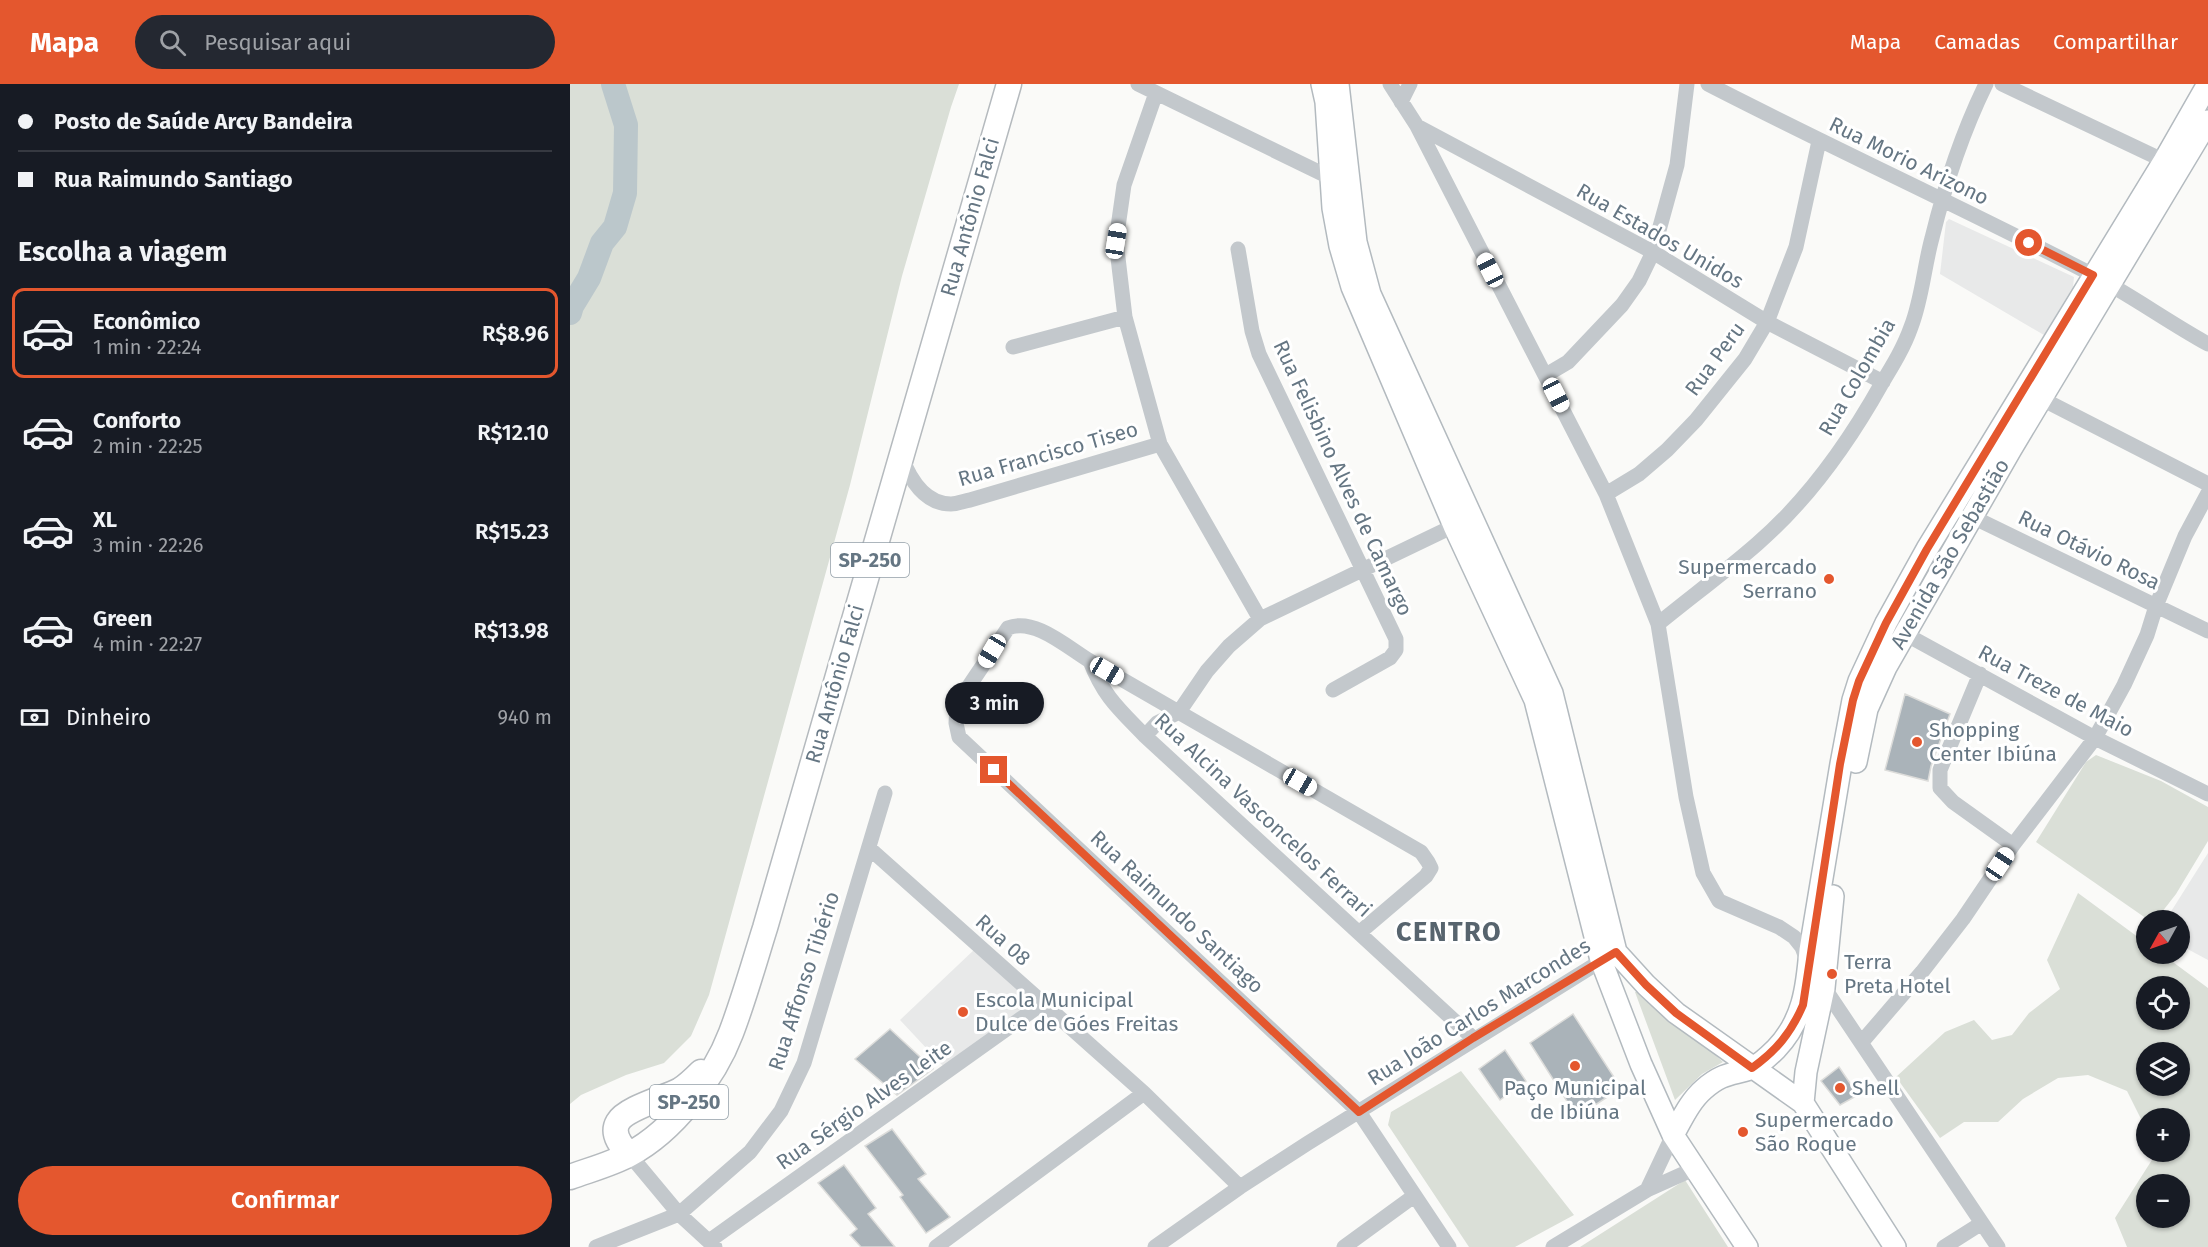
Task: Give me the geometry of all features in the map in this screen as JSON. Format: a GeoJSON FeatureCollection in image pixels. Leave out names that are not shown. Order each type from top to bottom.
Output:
{"type":"FeatureCollection","features":[{"type":"Feature","properties":{"kind":"main road","name":"Rua Antônio Falci"},"geometry":{"type":"LineString","coordinates":[[570,1177],[629,1154],[656,1136],[705,1083],[730,1035],[765,928],[1008,84]]}},
{"type":"Feature","properties":{"kind":"main road"},"geometry":{"type":"LineString","coordinates":[[1322,84],[1339,178],[1370,294],[1473,517],[1543,697],[1608,956],[1641,1064],[1673,1135],[1747,1247]]}},
{"type":"Feature","properties":{"kind":"main road"},"geometry":{"type":"LineString","coordinates":[[1338,84],[1339,178],[1333,208],[1340,246],[1352,287],[1454,526],[1543,697]]}},
{"type":"Feature","properties":{"kind":"main road","name":"Avenida São Sebastião"},"geometry":{"type":"LineString","coordinates":[[1803,1103],[1806,1072],[1824,988],[1830,916],[1848,798],[1867,709],[1868,684],[1886,623],[1962,511],[2171,164],[2206,91]]}},
{"type":"Feature","properties":{"kind":"main road","name":"Avenida São Sebastião"},"geometry":{"type":"LineString","coordinates":[[2171,164],[2208,121]]}},
{"type":"Feature","properties":{"kind":"main road","name":"Avenida São Sebastião"},"geometry":{"type":"LineString","coordinates":[[2002,444],[2042,399],[2101,280]]}},
{"type":"Feature","properties":{"kind":"main road","name":"Avenida São Sebastião"},"geometry":{"type":"LineString","coordinates":[[1752,1068],[1770,1056],[1794,1026],[1803,1005],[1840,764],[1853,700],[1868,684],[1905,633],[1962,511]]}},
{"type":"Feature","properties":{"kind":"main road"},"geometry":{"type":"LineString","coordinates":[[1608,956],[1646,985],[1676,1013],[1803,1103],[1895,1247]]}},
{"type":"Feature","properties":{"kind":"main road"},"geometry":{"type":"LineString","coordinates":[[629,1154],[620,1145],[616,1131],[618,1121],[629,1112],[681,1089],[709,1064],[730,1035]]}},
{"type":"Feature","properties":{"kind":"main road"},"geometry":{"type":"LineString","coordinates":[[1673,1135],[1689,1107],[1705,1088],[1728,1073],[1752,1068]]}},
{"type":"Feature","properties":{"kind":"street"},"geometry":{"type":"LineString","coordinates":[[1138,84],[1339,178]]}},
{"type":"Feature","properties":{"kind":"street"},"geometry":{"type":"LineString","coordinates":[[1390,84],[1417,126],[1606,494],[1658,624],[1686,797],[1703,873],[1719,901],[1779,927],[1794,937],[1802,947],[1809,965],[1824,988],[1998,1247]]}},
{"type":"Feature","properties":{"kind":"street"},"geometry":{"type":"LineString","coordinates":[[1401,102],[1410,84]]}},
{"type":"Feature","properties":{"kind":"street"},"geometry":{"type":"LineString","coordinates":[[1546,375],[1568,362],[1616,312],[1638,281],[1653,252],[1677,165],[1687,84]]}},
{"type":"Feature","properties":{"kind":"street","name":"Rua Morio Arizono"},"geometry":{"type":"LineString","coordinates":[[1708,84],[2101,280],[2176,327],[2208,344]]}},
{"type":"Feature","properties":{"kind":"street","name":"Rua Colombia"},"geometry":{"type":"LineString","coordinates":[[1658,624],[1758,543],[1788,514],[1840,450],[1868,410],[1900,352],[1912,324],[1931,239],[1960,142],[1986,84]]}},
{"type":"Feature","properties":{"kind":"street"},"geometry":{"type":"LineString","coordinates":[[2002,84],[2171,164]]}},
{"type":"Feature","properties":{"kind":"street"},"geometry":{"type":"LineString","coordinates":[[1156,93],[1124,186],[1116,241],[1125,317],[1160,444],[1260,619]]}},
{"type":"Feature","properties":{"kind":"street","name":"Rua Estados Unidos"},"geometry":{"type":"LineString","coordinates":[[1417,126],[1653,252],[1767,322],[1883,382]]}},
{"type":"Feature","properties":{"kind":"street","name":"Rua Peru"},"geometry":{"type":"LineString","coordinates":[[1606,494],[1639,474],[1668,450],[1696,420],[1745,359],[1767,322],[1796,247],[1819,141]]}},
{"type":"Feature","properties":{"kind":"street","name":"Rua Felisbino Alves de Camargo"},"geometry":{"type":"LineString","coordinates":[[1238,249],[1252,331],[1259,354],[1396,639],[1396,650],[1390,658],[1333,690]]}},
{"type":"Feature","properties":{"kind":"street"},"geometry":{"type":"LineString","coordinates":[[1013,348],[1125,317]]}},
{"type":"Feature","properties":{"kind":"street"},"geometry":{"type":"LineString","coordinates":[[2042,399],[2208,484]]}},
{"type":"Feature","properties":{"kind":"street","name":"Rua Francisco Tiseo"},"geometry":{"type":"LineString","coordinates":[[900,454],[910,478],[921,490],[935,500],[950,504],[1160,444]]}},
{"type":"Feature","properties":{"kind":"street"},"geometry":{"type":"LineString","coordinates":[[1861,1043],[1963,919],[2013,845],[2095,738],[2124,685],[2147,635],[2156,606],[2185,536],[2208,493]]}},
{"type":"Feature","properties":{"kind":"street","name":"Rua Otávio Rosa"},"geometry":{"type":"LineString","coordinates":[[1962,511],[2208,631]]}},
{"type":"Feature","properties":{"kind":"street"},"geometry":{"type":"LineString","coordinates":[[1145,736],[1157,723],[1179,712],[1207,671],[1228,646],[1260,619],[1473,517]]}},
{"type":"Feature","properties":{"kind":"street","name":"Rua Treze de Maio"},"geometry":{"type":"LineString","coordinates":[[1886,623],[2095,738],[2208,794]]}},
{"type":"Feature","properties":{"kind":"street","name":"Rua Raimundo Santiago"},"geometry":{"type":"LineString","coordinates":[[1090,661],[1036,627],[1017,624],[1008,628],[957,709],[956,723],[959,737],[1359,1112],[1449,1247]]}},
{"type":"Feature","properties":{"kind":"street"},"geometry":{"type":"LineString","coordinates":[[1090,661],[1421,852],[1431,868],[1426,876],[1359,933]]}},
{"type":"Feature","properties":{"kind":"street","name":"Rua Alcina Vasconcelos Ferrari"},"geometry":{"type":"LineString","coordinates":[[1090,661],[1098,682],[1108,698],[1145,736],[1473,1038]]}},
{"type":"Feature","properties":{"kind":"street"},"geometry":{"type":"LineString","coordinates":[[1980,674],[1940,770],[1940,788],[1953,802],[2013,845]]}},
{"type":"Feature","properties":{"kind":"street","name":"Rua Affonso Tibério"},"geometry":{"type":"LineString","coordinates":[[596,1247],[679,1214],[750,1152],[781,1111],[804,1063],[885,793]]}},
{"type":"Feature","properties":{"kind":"street","name":"Rua 08"},"geometry":{"type":"LineString","coordinates":[[869,848],[1144,1093],[1240,1187]]}},
{"type":"Feature","properties":{"kind":"street","name":"Rua João Carlos Marcondes"},"geometry":{"type":"LineString","coordinates":[[1155,1247],[1240,1187],[1473,1038],[1608,956]]}},
{"type":"Feature","properties":{"kind":"street","name":"Rua Sérgio Alves Leite"},"geometry":{"type":"LineString","coordinates":[[712,1244],[1043,1003]]}},
{"type":"Feature","properties":{"kind":"street"},"geometry":{"type":"LineString","coordinates":[[936,1247],[1144,1093]]}},
{"type":"Feature","properties":{"kind":"street"},"geometry":{"type":"LineString","coordinates":[[1647,1190],[1673,1135]]}},
{"type":"Feature","properties":{"kind":"street"},"geometry":{"type":"LineString","coordinates":[[629,1154],[679,1214],[712,1244]]}},
{"type":"Feature","properties":{"kind":"street"},"geometry":{"type":"LineString","coordinates":[[1553,1247],[1647,1190],[1696,1168]]}},
{"type":"Feature","properties":{"kind":"street"},"geometry":{"type":"LineString","coordinates":[[1344,1247],[1414,1196]]}},
{"type":"Feature","properties":{"kind":"street"},"geometry":{"type":"LineString","coordinates":[[1944,1247],[1982,1222]]}},
{"type":"Feature","properties":{"kind":"shaded area"},"geometry":{"type":"Polygon","coordinates":[[[570,84],[959,84],[902,276],[850,485],[709,995],[691,1036],[664,1063],[626,1075],[581,1095],[570,1104],[570,84]]]}},
{"type":"Feature","properties":{"kind":"shaded area"},"geometry":{"type":"Polygon","coordinates":[[[1949,219],[2074,277],[2073,287],[2044,335],[1940,274],[1946,222],[1949,219]]]}},
{"type":"Feature","properties":{"kind":"shaded area"},"geometry":{"type":"Polygon","coordinates":[[[2096,755],[2161,781],[2208,807],[2208,841],[2164,910],[2136,911],[2036,842],[2086,762],[2096,755]]]}},
{"type":"Feature","properties":{"kind":"shaded area"},"geometry":{"type":"Polygon","coordinates":[[[2208,853],[2208,960],[2190,950],[2190,910],[2172,910],[2208,853]]]}},
{"type":"Feature","properties":{"kind":"shaded area"},"geometry":{"type":"Polygon","coordinates":[[[2078,893],[2136,936],[2136,964],[2176,964],[2208,988],[2208,1247],[2127,1247],[2115,1218],[2136,1185],[2136,1228],[2190,1228],[2190,1174],[2143,1174],[2151,1162],[2190,1162],[2190,1108],[2136,1109],[2127,1091],[2088,1075],[2058,1078],[2023,1099],[1998,1122],[1964,1122],[1940,1138],[1896,1077],[1945,1032],[1974,1020],[1992,1040],[2012,1035],[2029,1013],[2060,989],[2047,960],[2078,893]]]}},
{"type":"Feature","properties":{"kind":"shaded area","name":"Escola Municipal Dulce de Góes Freitas"},"geometry":{"type":"Polygon","coordinates":[[[976,948],[1022,992],[1026,1005],[1010,1019],[943,1066],[900,1020],[976,948]]]}},
{"type":"Feature","properties":{"kind":"shaded area"},"geometry":{"type":"Polygon","coordinates":[[[1643,990],[1723,1062],[1702,1074],[1675,1100],[1635,992],[1643,990]]]}},
{"type":"Feature","properties":{"kind":"shaded area"},"geometry":{"type":"Polygon","coordinates":[[[1461,1071],[1574,1215],[1515,1247],[1469,1247],[1388,1125],[1391,1112],[1461,1071]]]}},
{"type":"Feature","properties":{"kind":"shaded area"},"geometry":{"type":"Polygon","coordinates":[[[1685,1180],[1728,1247],[1580,1247],[1685,1180]]]}},
{"type":"Feature","properties":{"kind":"building","name":"Shopping Center Ibiúna"},"geometry":{"type":"Polygon","coordinates":[[[1905,694],[1950,714],[1931,766],[1928,781],[1885,770],[1905,694]]]}},
{"type":"Feature","properties":{"kind":"building","name":"Paço Municipal de Ibiúna"},"geometry":{"type":"Polygon","coordinates":[[[1573,1014],[1621,1088],[1577,1117],[1530,1043],[1573,1014]]]}},
{"type":"Feature","properties":{"kind":"building"},"geometry":{"type":"Polygon","coordinates":[[[890,1029],[933,1069],[897,1095],[855,1059],[890,1029]]]}},
{"type":"Feature","properties":{"kind":"building"},"geometry":{"type":"Polygon","coordinates":[[[1505,1050],[1526,1081],[1500,1100],[1479,1069],[1505,1050]]]}},
{"type":"Feature","properties":{"kind":"building","name":"Shell"},"geometry":{"type":"Polygon","coordinates":[[[1839,1067],[1858,1095],[1840,1105],[1821,1081],[1839,1067]]]}},
{"type":"Feature","properties":{"kind":"building"},"geometry":{"type":"Polygon","coordinates":[[[892,1129],[926,1174],[918,1179],[950,1217],[926,1233],[900,1197],[903,1195],[865,1146],[892,1129]]]}},
{"type":"Feature","properties":{"kind":"building"},"geometry":{"type":"Polygon","coordinates":[[[844,1165],[876,1208],[868,1214],[895,1247],[861,1247],[850,1235],[857,1229],[818,1183],[844,1165]]]}},
{"type":"Feature","properties":{"kind":"waterway"},"geometry":{"type":"LineString","coordinates":[[570,313],[589,278],[602,243],[615,227],[625,193],[626,125],[613,84]]}},
{"type":"Feature","properties":{"kind":"place","name":"Supermercado Serrano"},"geometry":{"type":"Point","coordinates":[1829,579]}},
{"type":"Feature","properties":{"kind":"place","name":"Shopping Center Ibiúna"},"geometry":{"type":"Point","coordinates":[1917,742]}},
{"type":"Feature","properties":{"kind":"place","name":"Terra Preta Hotel"},"geometry":{"type":"Point","coordinates":[1832,974]}},
{"type":"Feature","properties":{"kind":"place","name":"Escola Municipal Dulce de Góes Freitas"},"geometry":{"type":"Point","coordinates":[963,1012]}},
{"type":"Feature","properties":{"kind":"place","name":"Paço Municipal de Ibiúna"},"geometry":{"type":"Point","coordinates":[1575,1066]}},
{"type":"Feature","properties":{"kind":"place","name":"Shell"},"geometry":{"type":"Point","coordinates":[1840,1088]}},
{"type":"Feature","properties":{"kind":"place","name":"Supermercado São Roque"},"geometry":{"type":"Point","coordinates":[1743,1132]}},
{"type":"Feature","properties":{"kind":"district","name":"CENTRO"},"geometry":{"type":"Point","coordinates":[1449,932]}},
{"type":"Feature","properties":{"kind":"route"},"geometry":{"type":"LineString","coordinates":[[994,770],[1359,1112],[1473,1038],[1616,952],[1676,1013],[1752,1068],[1770,1056],[1784,1041],[1794,1026],[1803,1005],[1840,764],[1859,681],[1886,623],[1927,549],[2093,275],[2029,243]]}}]}
